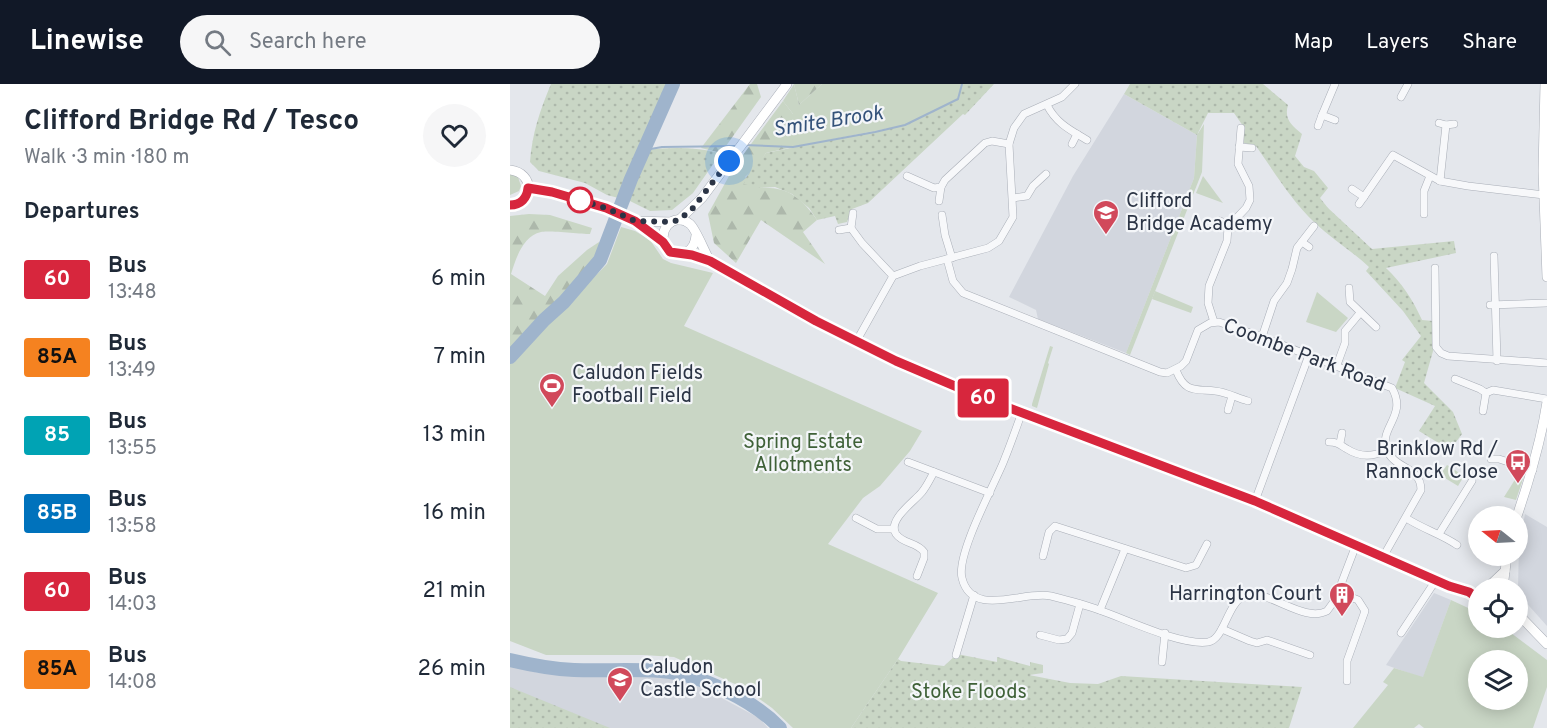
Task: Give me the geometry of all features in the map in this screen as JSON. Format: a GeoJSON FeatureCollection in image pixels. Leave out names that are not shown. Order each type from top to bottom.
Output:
{"type":"FeatureCollection","features":[{"type":"Feature","properties":{"kind":"main road"},"geometry":{"type":"LineString","coordinates":[[663,242],[664,230],[702,198],[787,84]]}},
{"type":"Feature","properties":{"kind":"main road"},"geometry":{"type":"LineString","coordinates":[[1545,85],[1544,195],[1547,277]]}},
{"type":"Feature","properties":{"kind":"main road"},"geometry":{"type":"LineString","coordinates":[[510,170],[522,174],[527,180],[528,188],[522,201],[510,205]]}},
{"type":"Feature","properties":{"kind":"main road"},"geometry":{"type":"LineString","coordinates":[[528,188],[552,192],[625,216],[663,242],[670,252],[710,261],[767,295],[856,342],[941,380],[1255,501],[1436,580],[1468,590]]}},
{"type":"Feature","properties":{"kind":"main road"},"geometry":{"type":"LineString","coordinates":[[684,254],[693,247],[695,217],[702,198]]}},
{"type":"Feature","properties":{"kind":"main road"},"geometry":{"type":"LineString","coordinates":[[635,221],[689,223],[710,261]]}},
{"type":"Feature","properties":{"kind":"main road"},"geometry":{"type":"LineString","coordinates":[[1520,506],[1533,470],[1544,426],[1547,400]]}},
{"type":"Feature","properties":{"kind":"main road"},"geometry":{"type":"LineString","coordinates":[[1504,578],[1506,566]]}},
{"type":"Feature","properties":{"kind":"main road"},"geometry":{"type":"LineString","coordinates":[[1497,578],[1505,570]]}},
{"type":"Feature","properties":{"kind":"main road"},"geometry":{"type":"LineString","coordinates":[[1528,626],[1547,644]]}},
{"type":"Feature","properties":{"kind":"street"},"geometry":{"type":"LineString","coordinates":[[856,342],[893,276],[920,266],[988,249],[999,241],[1013,217],[1009,144],[1020,118],[1062,97],[1075,84]]}},
{"type":"Feature","properties":{"kind":"street"},"geometry":{"type":"LineString","coordinates":[[1401,97],[1408,84]]}},
{"type":"Feature","properties":{"kind":"street"},"geometry":{"type":"LineString","coordinates":[[1318,126],[1332,85]]}},
{"type":"Feature","properties":{"kind":"street"},"geometry":{"type":"LineString","coordinates":[[1047,105],[1052,116],[1061,124],[1087,140]]}},
{"type":"Feature","properties":{"kind":"street"},"geometry":{"type":"LineString","coordinates":[[1322,115],[1335,120]]}},
{"type":"Feature","properties":{"kind":"street"},"geometry":{"type":"LineString","coordinates":[[1440,181],[1442,124],[1454,124]]}},
{"type":"Feature","properties":{"kind":"street"},"geometry":{"type":"LineString","coordinates":[[1214,322],[1208,296],[1209,286],[1227,241],[1229,225],[1246,208],[1250,200],[1248,186],[1238,164],[1241,128]]}},
{"type":"Feature","properties":{"kind":"street"},"geometry":{"type":"LineString","coordinates":[[1072,144],[1077,134]]}},
{"type":"Feature","properties":{"kind":"street"},"geometry":{"type":"LineString","coordinates":[[939,201],[945,180],[985,143],[992,141],[1009,144]]}},
{"type":"Feature","properties":{"kind":"street"},"geometry":{"type":"LineString","coordinates":[[1239,147],[1252,148]]}},
{"type":"Feature","properties":{"kind":"street"},"geometry":{"type":"LineString","coordinates":[[1359,204],[1393,155],[1440,181],[1544,195]]}},
{"type":"Feature","properties":{"kind":"street"},"geometry":{"type":"LineString","coordinates":[[1013,198],[1027,196],[1033,186],[1046,174]]}},
{"type":"Feature","properties":{"kind":"street"},"geometry":{"type":"LineString","coordinates":[[907,176],[928,186],[941,188]]}},
{"type":"Feature","properties":{"kind":"street"},"geometry":{"type":"LineString","coordinates":[[1424,214],[1424,191],[1430,177]]}},
{"type":"Feature","properties":{"kind":"street"},"geometry":{"type":"LineString","coordinates":[[1352,189],[1364,197]]}},
{"type":"Feature","properties":{"kind":"street"},"geometry":{"type":"LineString","coordinates":[[853,213],[851,228],[893,276]]}},
{"type":"Feature","properties":{"kind":"street"},"geometry":{"type":"LineString","coordinates":[[942,215],[953,281],[963,293],[1160,372],[1167,373],[1176,370],[1185,386],[1197,391],[1217,391],[1248,401]]}},
{"type":"Feature","properties":{"kind":"street"},"geometry":{"type":"LineString","coordinates":[[1220,221],[1229,225]]}},
{"type":"Feature","properties":{"kind":"street"},"geometry":{"type":"LineString","coordinates":[[1262,337],[1274,301],[1287,283],[1294,255],[1314,226]]}},
{"type":"Feature","properties":{"kind":"street"},"geometry":{"type":"LineString","coordinates":[[839,230],[851,228]]}},
{"type":"Feature","properties":{"kind":"street"},"geometry":{"type":"LineString","coordinates":[[1302,242],[1309,247]]}},
{"type":"Feature","properties":{"kind":"street"},"geometry":{"type":"LineString","coordinates":[[1494,256],[1493,304],[1497,361]]}},
{"type":"Feature","properties":{"kind":"street"},"geometry":{"type":"LineString","coordinates":[[1435,268],[1436,347],[1441,353],[1448,356],[1497,361],[1547,363]]}},
{"type":"Feature","properties":{"kind":"street"},"geometry":{"type":"LineString","coordinates":[[1349,288],[1350,302],[1376,327]]}},
{"type":"Feature","properties":{"kind":"street"},"geometry":{"type":"LineString","coordinates":[[1493,304],[1547,303]]}},
{"type":"Feature","properties":{"kind":"street"},"geometry":{"type":"LineString","coordinates":[[1337,365],[1345,343],[1344,331],[1360,313]]}},
{"type":"Feature","properties":{"kind":"street","name":"Coombe Park Road"},"geometry":{"type":"LineString","coordinates":[[1176,370],[1186,361],[1198,330],[1214,322],[1223,323],[1337,365],[1392,388],[1396,395],[1397,410],[1386,437],[1387,451]]}},
{"type":"Feature","properties":{"kind":"street"},"geometry":{"type":"LineString","coordinates":[[1255,501],[1310,355]]}},
{"type":"Feature","properties":{"kind":"street"},"geometry":{"type":"LineString","coordinates":[[1455,379],[1486,393]]}},
{"type":"Feature","properties":{"kind":"street"},"geometry":{"type":"LineString","coordinates":[[1486,393],[1493,390],[1547,400]]}},
{"type":"Feature","properties":{"kind":"street"},"geometry":{"type":"LineString","coordinates":[[1483,411],[1486,393]]}},
{"type":"Feature","properties":{"kind":"street"},"geometry":{"type":"LineString","coordinates":[[1228,410],[1232,396]]}},
{"type":"Feature","properties":{"kind":"street"},"geometry":{"type":"LineString","coordinates":[[1022,412],[975,525],[961,566],[964,584],[974,595],[987,600],[1004,601],[1042,595],[1100,610],[1165,633],[1207,642],[1214,640],[1222,629],[1234,602],[1245,594],[1256,594],[1317,615],[1331,608],[1356,545]]}},
{"type":"Feature","properties":{"kind":"street"},"geometry":{"type":"LineString","coordinates":[[1340,443],[1342,433]]}},
{"type":"Feature","properties":{"kind":"street"},"geometry":{"type":"LineString","coordinates":[[1329,442],[1340,443],[1348,450],[1366,456],[1387,451],[1394,460],[1416,473],[1421,484],[1418,497],[1383,557]]}},
{"type":"Feature","properties":{"kind":"street"},"geometry":{"type":"LineString","coordinates":[[1491,459],[1533,470]]}},
{"type":"Feature","properties":{"kind":"street"},"geometry":{"type":"LineString","coordinates":[[908,462],[990,493]]}},
{"type":"Feature","properties":{"kind":"street"},"geometry":{"type":"LineString","coordinates":[[894,529],[900,516],[923,491],[934,472]]}},
{"type":"Feature","properties":{"kind":"street"},"geometry":{"type":"LineString","coordinates":[[1439,534],[1472,481]]}},
{"type":"Feature","properties":{"kind":"street"},"geometry":{"type":"LineString","coordinates":[[856,518],[878,529],[894,529]]}},
{"type":"Feature","properties":{"kind":"street"},"geometry":{"type":"LineString","coordinates":[[1406,518],[1457,545]]}},
{"type":"Feature","properties":{"kind":"street"},"geometry":{"type":"LineString","coordinates":[[1043,556],[1050,532],[1055,526],[1190,568],[1198,563],[1207,544]]}},
{"type":"Feature","properties":{"kind":"street"},"geometry":{"type":"LineString","coordinates":[[894,529],[900,538],[917,545],[924,552],[917,576]]}},
{"type":"Feature","properties":{"kind":"street"},"geometry":{"type":"LineString","coordinates":[[1100,610],[1125,549]]}},
{"type":"Feature","properties":{"kind":"street"},"geometry":{"type":"LineString","coordinates":[[1401,633],[1436,580]]}},
{"type":"Feature","properties":{"kind":"street"},"geometry":{"type":"LineString","coordinates":[[1338,592],[1358,600],[1365,611],[1347,661],[1347,681]]}},
{"type":"Feature","properties":{"kind":"street"},"geometry":{"type":"LineString","coordinates":[[956,656],[974,595]]}},
{"type":"Feature","properties":{"kind":"street"},"geometry":{"type":"LineString","coordinates":[[1040,635],[1059,640],[1067,639],[1072,633],[1080,604]]}},
{"type":"Feature","properties":{"kind":"street"},"geometry":{"type":"LineString","coordinates":[[1222,629],[1257,643],[1271,640],[1310,656]]}},
{"type":"Feature","properties":{"kind":"street"},"geometry":{"type":"LineString","coordinates":[[1162,662],[1165,633]]}},
{"type":"Feature","properties":{"kind":"shaded area","name":"Clifford Bridge Academy"},"geometry":{"type":"Polygon","coordinates":[[[1124,94],[1197,135],[1194,178],[1126,353],[1038,319],[1036,310],[1009,297],[1073,176],[1124,94]]]}},
{"type":"Feature","properties":{"kind":"shaded area"},"geometry":{"type":"Polygon","coordinates":[[[1528,516],[1547,527],[1547,626],[1528,605],[1528,578],[1518,578],[1519,566],[1528,566],[1528,516]]]}},
{"type":"Feature","properties":{"kind":"shaded area"},"geometry":{"type":"Polygon","coordinates":[[[1434,593],[1451,600],[1423,678],[1386,665],[1434,593]]]}},
{"type":"Feature","properties":{"kind":"shaded area","name":"Caludon Castle School"},"geometry":{"type":"Polygon","coordinates":[[[510,666],[539,673],[667,677],[703,688],[759,718],[768,728],[510,728],[510,666]]]}},
{"type":"Feature","properties":{"kind":"green space"},"geometry":{"type":"Polygon","coordinates":[[[551,84],[673,84],[645,150],[683,148],[721,153],[693,193],[672,210],[650,211],[630,201],[607,195],[585,183],[539,171],[530,162],[531,152],[537,122],[551,84]]]}},
{"type":"Feature","properties":{"kind":"green space"},"geometry":{"type":"Polygon","coordinates":[[[750,84],[757,84],[761,97],[721,153],[701,148],[750,84]]]}},
{"type":"Feature","properties":{"kind":"green space"},"geometry":{"type":"Polygon","coordinates":[[[794,84],[799,105],[822,84],[962,84],[958,99],[905,125],[793,147],[793,114],[783,101],[794,84]]]}},
{"type":"Feature","properties":{"kind":"green space"},"geometry":{"type":"Polygon","coordinates":[[[794,84],[822,84],[799,105],[794,84]]]}},
{"type":"Feature","properties":{"kind":"green space"},"geometry":{"type":"Polygon","coordinates":[[[962,84],[994,84],[965,115],[963,114],[868,203],[852,209],[847,222],[838,224],[835,216],[817,220],[809,208],[792,194],[775,187],[759,188],[744,184],[750,172],[766,153],[905,125],[958,99],[962,84]]]}},
{"type":"Feature","properties":{"kind":"green space"},"geometry":{"type":"Polygon","coordinates":[[[1130,84],[1263,84],[1288,105],[1289,121],[1302,134],[1295,156],[1304,167],[1314,171],[1328,188],[1320,198],[1372,249],[1454,241],[1456,253],[1386,268],[1407,292],[1422,320],[1433,321],[1433,351],[1424,383],[1453,412],[1462,434],[1450,450],[1419,431],[1435,406],[1395,388],[1405,362],[1402,360],[1421,336],[1403,311],[1366,271],[1369,267],[1322,229],[1298,205],[1256,146],[1244,143],[1243,126],[1234,113],[1208,113],[1197,135],[1124,94],[1130,84]]]}},
{"type":"Feature","properties":{"kind":"green space"},"geometry":{"type":"Polygon","coordinates":[[[783,101],[793,114],[793,147],[766,153],[758,165],[745,177],[759,188],[785,191],[805,205],[817,220],[803,232],[825,264],[761,220],[736,263],[714,243],[708,214],[734,167],[783,101]]]}},
{"type":"Feature","properties":{"kind":"green space"},"geometry":{"type":"Polygon","coordinates":[[[1204,124],[1202,172],[1130,355],[1126,353],[1194,178],[1197,135],[1204,124]]]}},
{"type":"Feature","properties":{"kind":"green space"},"geometry":{"type":"Polygon","coordinates":[[[510,174],[518,177],[521,186],[519,191],[510,195],[510,174]]]}},
{"type":"Feature","properties":{"kind":"green space"},"geometry":{"type":"Polygon","coordinates":[[[1203,176],[1223,203],[1196,193],[1203,176]]]}},
{"type":"Feature","properties":{"kind":"green space"},"geometry":{"type":"Polygon","coordinates":[[[550,215],[592,228],[590,234],[541,232],[529,238],[525,243],[511,274],[545,296],[558,276],[599,242],[598,252],[591,266],[564,298],[510,349],[510,216],[550,215]]]}},
{"type":"Feature","properties":{"kind":"green space","name":"Spring Estate Allotments"},"geometry":{"type":"Polygon","coordinates":[[[621,227],[635,231],[650,240],[663,259],[671,263],[713,273],[684,326],[922,431],[910,451],[880,486],[863,498],[828,544],[938,593],[898,659],[851,728],[793,728],[772,708],[744,688],[674,657],[546,655],[510,641],[510,363],[575,298],[587,281],[607,264],[621,227]]]}},
{"type":"Feature","properties":{"kind":"green space"},"geometry":{"type":"Polygon","coordinates":[[[1155,291],[1193,307],[1191,313],[1152,299],[1155,291]]]}},
{"type":"Feature","properties":{"kind":"green space"},"geometry":{"type":"Polygon","coordinates":[[[1317,292],[1348,318],[1336,332],[1306,322],[1317,292]]]}},
{"type":"Feature","properties":{"kind":"green space"},"geometry":{"type":"Polygon","coordinates":[[[1050,346],[1053,347],[1037,408],[1032,404],[1050,346]]]}},
{"type":"Feature","properties":{"kind":"green space"},"geometry":{"type":"Polygon","coordinates":[[[1447,465],[1464,476],[1458,486],[1440,475],[1447,465]]]}},
{"type":"Feature","properties":{"kind":"green space"},"geometry":{"type":"Polygon","coordinates":[[[1521,470],[1525,473],[1516,500],[1504,497],[1521,470]]]}},
{"type":"Feature","properties":{"kind":"green space"},"geometry":{"type":"Polygon","coordinates":[[[1451,600],[1468,608],[1468,638],[1518,638],[1547,660],[1547,687],[1533,728],[1424,728],[1419,724],[1414,728],[1353,728],[1388,685],[1383,682],[1394,668],[1423,677],[1451,600]]]}},
{"type":"Feature","properties":{"kind":"green space","name":"Stoke Floods"},"geometry":{"type":"Polygon","coordinates":[[[957,654],[997,662],[997,657],[1030,666],[1030,662],[1043,665],[1043,673],[1029,675],[1070,683],[1098,684],[1121,676],[1302,687],[1289,728],[851,728],[898,659],[944,666],[957,654]]]}},
{"type":"Feature","properties":{"kind":"green space"},"geometry":{"type":"Polygon","coordinates":[[[510,687],[610,728],[510,728],[510,687]]]}},
{"type":"Feature","properties":{"kind":"waterway"},"geometry":{"type":"LineString","coordinates":[[510,357],[564,302],[600,260],[631,179],[673,84]]}},
{"type":"Feature","properties":{"kind":"waterway","name":"Smite Brook"},"geometry":{"type":"LineString","coordinates":[[744,145],[793,147],[905,125],[958,99],[962,84]]}},
{"type":"Feature","properties":{"kind":"waterway","name":"Smite Brook"},"geometry":{"type":"LineString","coordinates":[[645,150],[662,147],[736,146]]}},
{"type":"Feature","properties":{"kind":"waterway"},"geometry":{"type":"LineString","coordinates":[[510,660],[566,669],[650,670],[692,677],[741,698],[780,728]]}},
{"type":"Feature","properties":{"kind":"bus line","name":"60"},"geometry":{"type":"LineString","coordinates":[[510,205],[522,201],[528,188],[552,192],[606,208],[635,221],[663,242],[670,252],[692,255],[710,261],[842,335],[896,361],[983,398],[1255,501],[1449,586],[1468,592]]}},
{"type":"Feature","properties":{"kind":"place","name":"Clifford Bridge Academy"},"geometry":{"type":"Point","coordinates":[1106,236]}},
{"type":"Feature","properties":{"kind":"place","name":"Caludon Fields Football Field"},"geometry":{"type":"Point","coordinates":[552,409]}},
{"type":"Feature","properties":{"kind":"place","name":"Brinklow Rd / Rannock Close"},"geometry":{"type":"Point","coordinates":[1518,485]}},
{"type":"Feature","properties":{"kind":"place","name":"Harrington Court"},"geometry":{"type":"Point","coordinates":[1342,618]}},
{"type":"Feature","properties":{"kind":"place","name":"Caludon Castle School"},"geometry":{"type":"Point","coordinates":[620,703]}},
{"type":"Feature","properties":{"kind":"route"},"geometry":{"type":"LineString","coordinates":[[580,200],[576,199],[606,208],[635,221],[671,222],[679,220],[702,198],[729,161]]}}]}
